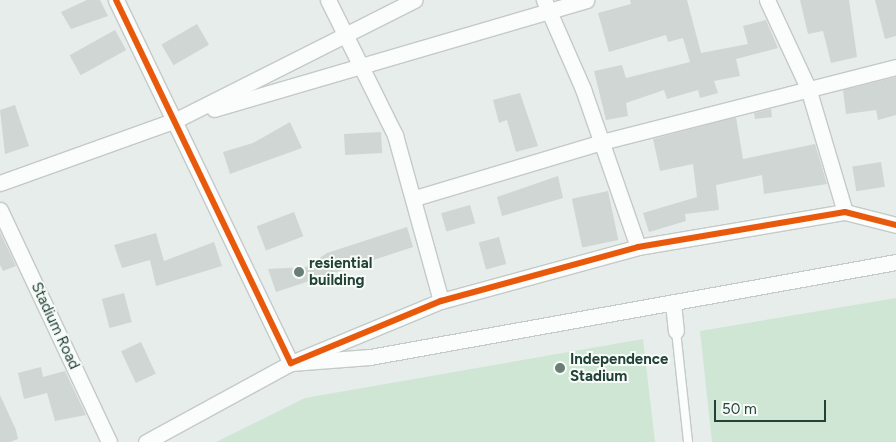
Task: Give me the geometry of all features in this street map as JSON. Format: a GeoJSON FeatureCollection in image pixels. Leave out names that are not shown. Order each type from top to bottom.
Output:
{"type":"FeatureCollection","features":[{"type":"Feature","properties":{"kind":"street"},"geometry":{"type":"LineString","coordinates":[[116,0],[176,120],[290,363]]}},
{"type":"Feature","properties":{"kind":"street"},"geometry":{"type":"LineString","coordinates":[[328,0],[396,135],[415,198],[441,301]]}},
{"type":"Feature","properties":{"kind":"street"},"geometry":{"type":"LineString","coordinates":[[176,120],[415,0]]}},
{"type":"Feature","properties":{"kind":"street"},"geometry":{"type":"LineString","coordinates":[[0,183],[176,120],[360,66],[546,6],[586,0]]}},
{"type":"Feature","properties":{"kind":"street"},"geometry":{"type":"LineString","coordinates":[[767,0],[808,88],[845,212]]}},
{"type":"Feature","properties":{"kind":"street"},"geometry":{"type":"LineString","coordinates":[[546,6],[602,142],[638,247]]}},
{"type":"Feature","properties":{"kind":"street"},"geometry":{"type":"LineString","coordinates":[[415,198],[602,142],[896,67]]}},
{"type":"Feature","properties":{"kind":"street","name":"Stadium Road"},"geometry":{"type":"LineString","coordinates":[[0,210],[109,442]]}},
{"type":"Feature","properties":{"kind":"street"},"geometry":{"type":"LineString","coordinates":[[146,442],[290,363],[441,301],[638,247],[845,212],[896,225]]}},
{"type":"Feature","properties":{"kind":"street"},"geometry":{"type":"LineString","coordinates":[[290,363],[370,357],[896,262]]}},
{"type":"Feature","properties":{"kind":"street"},"geometry":{"type":"LineString","coordinates":[[673,302],[676,331]]}},
{"type":"Feature","properties":{"kind":"lane"},"geometry":{"type":"LineString","coordinates":[[676,331],[688,442]]}},
{"type":"Feature","properties":{"kind":"green space"},"geometry":{"type":"Polygon","coordinates":[[[896,298],[896,442],[712,442],[700,331],[896,298]]]}},
{"type":"Feature","properties":{"kind":"green space","name":"Independence Stadium"},"geometry":{"type":"Polygon","coordinates":[[[643,339],[655,442],[216,442],[305,398],[643,339]]]}},
{"type":"Feature","properties":{"kind":"building"},"geometry":{"type":"Polygon","coordinates":[[[87,0],[100,0],[108,16],[71,29],[61,12],[87,0]]]}},
{"type":"Feature","properties":{"kind":"building"},"geometry":{"type":"Polygon","coordinates":[[[630,0],[687,0],[701,53],[748,44],[743,26],[766,20],[778,48],[736,59],[740,76],[714,81],[718,93],[700,98],[698,90],[667,99],[664,90],[626,103],[628,116],[606,120],[594,71],[622,65],[626,78],[690,62],[683,38],[668,42],[666,35],[609,52],[598,13],[631,4],[630,0]]]}},
{"type":"Feature","properties":{"kind":"building"},"geometry":{"type":"Polygon","coordinates":[[[800,0],[849,0],[857,57],[831,63],[823,31],[808,34],[800,0]]]}},
{"type":"Feature","properties":{"kind":"building"},"geometry":{"type":"Polygon","coordinates":[[[875,0],[896,0],[896,36],[885,39],[875,0]]]}},
{"type":"Feature","properties":{"kind":"building"},"geometry":{"type":"Polygon","coordinates":[[[197,24],[209,45],[173,65],[161,44],[197,24]]]}},
{"type":"Feature","properties":{"kind":"building"},"geometry":{"type":"Polygon","coordinates":[[[115,30],[126,50],[81,75],[70,55],[115,30]]]}},
{"type":"Feature","properties":{"kind":"building"},"geometry":{"type":"Polygon","coordinates":[[[896,77],[896,115],[878,120],[876,110],[846,114],[843,90],[896,77]]]}},
{"type":"Feature","properties":{"kind":"building"},"geometry":{"type":"Polygon","coordinates":[[[520,93],[538,146],[516,152],[507,120],[499,123],[493,100],[520,93]]]}},
{"type":"Feature","properties":{"kind":"building"},"geometry":{"type":"Polygon","coordinates":[[[15,105],[29,146],[5,154],[0,110],[15,105]]]}},
{"type":"Feature","properties":{"kind":"building"},"geometry":{"type":"Polygon","coordinates":[[[771,109],[772,117],[755,119],[754,113],[771,109]]]}},
{"type":"Feature","properties":{"kind":"building"},"geometry":{"type":"Polygon","coordinates":[[[736,117],[743,159],[815,144],[827,184],[764,194],[762,175],[716,185],[719,210],[685,214],[686,221],[649,232],[643,213],[697,197],[693,164],[660,171],[653,139],[736,117]]]}},
{"type":"Feature","properties":{"kind":"building"},"geometry":{"type":"Polygon","coordinates":[[[290,122],[302,148],[230,174],[223,152],[253,143],[290,122]]]}},
{"type":"Feature","properties":{"kind":"building"},"geometry":{"type":"Polygon","coordinates":[[[381,132],[382,153],[345,155],[344,134],[381,132]]]}},
{"type":"Feature","properties":{"kind":"building"},"geometry":{"type":"Polygon","coordinates":[[[881,162],[885,187],[856,191],[852,167],[881,162]]]}},
{"type":"Feature","properties":{"kind":"building"},"geometry":{"type":"Polygon","coordinates":[[[558,176],[563,198],[502,216],[497,197],[558,176]]]}},
{"type":"Feature","properties":{"kind":"building"},"geometry":{"type":"Polygon","coordinates":[[[608,191],[618,240],[582,248],[572,199],[608,191]]]}},
{"type":"Feature","properties":{"kind":"building"},"geometry":{"type":"Polygon","coordinates":[[[470,205],[475,223],[446,232],[441,213],[470,205]]]}},
{"type":"Feature","properties":{"kind":"building"},"geometry":{"type":"Polygon","coordinates":[[[294,212],[303,236],[266,251],[257,226],[294,212]]]}},
{"type":"Feature","properties":{"kind":"building"},"geometry":{"type":"Polygon","coordinates":[[[407,227],[413,247],[276,292],[268,269],[306,267],[327,253],[407,227]]]}},
{"type":"Feature","properties":{"kind":"building"},"geometry":{"type":"Polygon","coordinates":[[[0,232],[16,266],[3,271],[0,265],[0,232]]]}},
{"type":"Feature","properties":{"kind":"building"},"geometry":{"type":"Polygon","coordinates":[[[156,233],[164,261],[214,242],[222,266],[156,286],[150,260],[122,268],[114,245],[156,233]]]}},
{"type":"Feature","properties":{"kind":"building"},"geometry":{"type":"Polygon","coordinates":[[[499,237],[506,264],[486,269],[479,242],[499,237]]]}},
{"type":"Feature","properties":{"kind":"building"},"geometry":{"type":"Polygon","coordinates":[[[124,293],[132,322],[110,328],[102,299],[124,293]]]}},
{"type":"Feature","properties":{"kind":"building"},"geometry":{"type":"Polygon","coordinates":[[[141,342],[156,374],[136,383],[121,351],[141,342]]]}},
{"type":"Feature","properties":{"kind":"building"},"geometry":{"type":"Polygon","coordinates":[[[41,367],[43,377],[65,371],[86,415],[55,421],[47,393],[24,399],[18,373],[41,367]]]}},
{"type":"Feature","properties":{"kind":"building"},"geometry":{"type":"Polygon","coordinates":[[[0,395],[16,430],[18,439],[10,442],[0,442],[0,395]]]}},
{"type":"Feature","properties":{"kind":"cycle path"},"geometry":{"type":"LineString","coordinates":[[116,0],[291,363],[441,301],[638,247],[845,212],[896,225]]}},
{"type":"Feature","properties":{"kind":"place","name":"resiential building"},"geometry":{"type":"Point","coordinates":[299,272]}},
{"type":"Feature","properties":{"kind":"place","name":"Independence Stadium"},"geometry":{"type":"Point","coordinates":[560,368]}}]}
